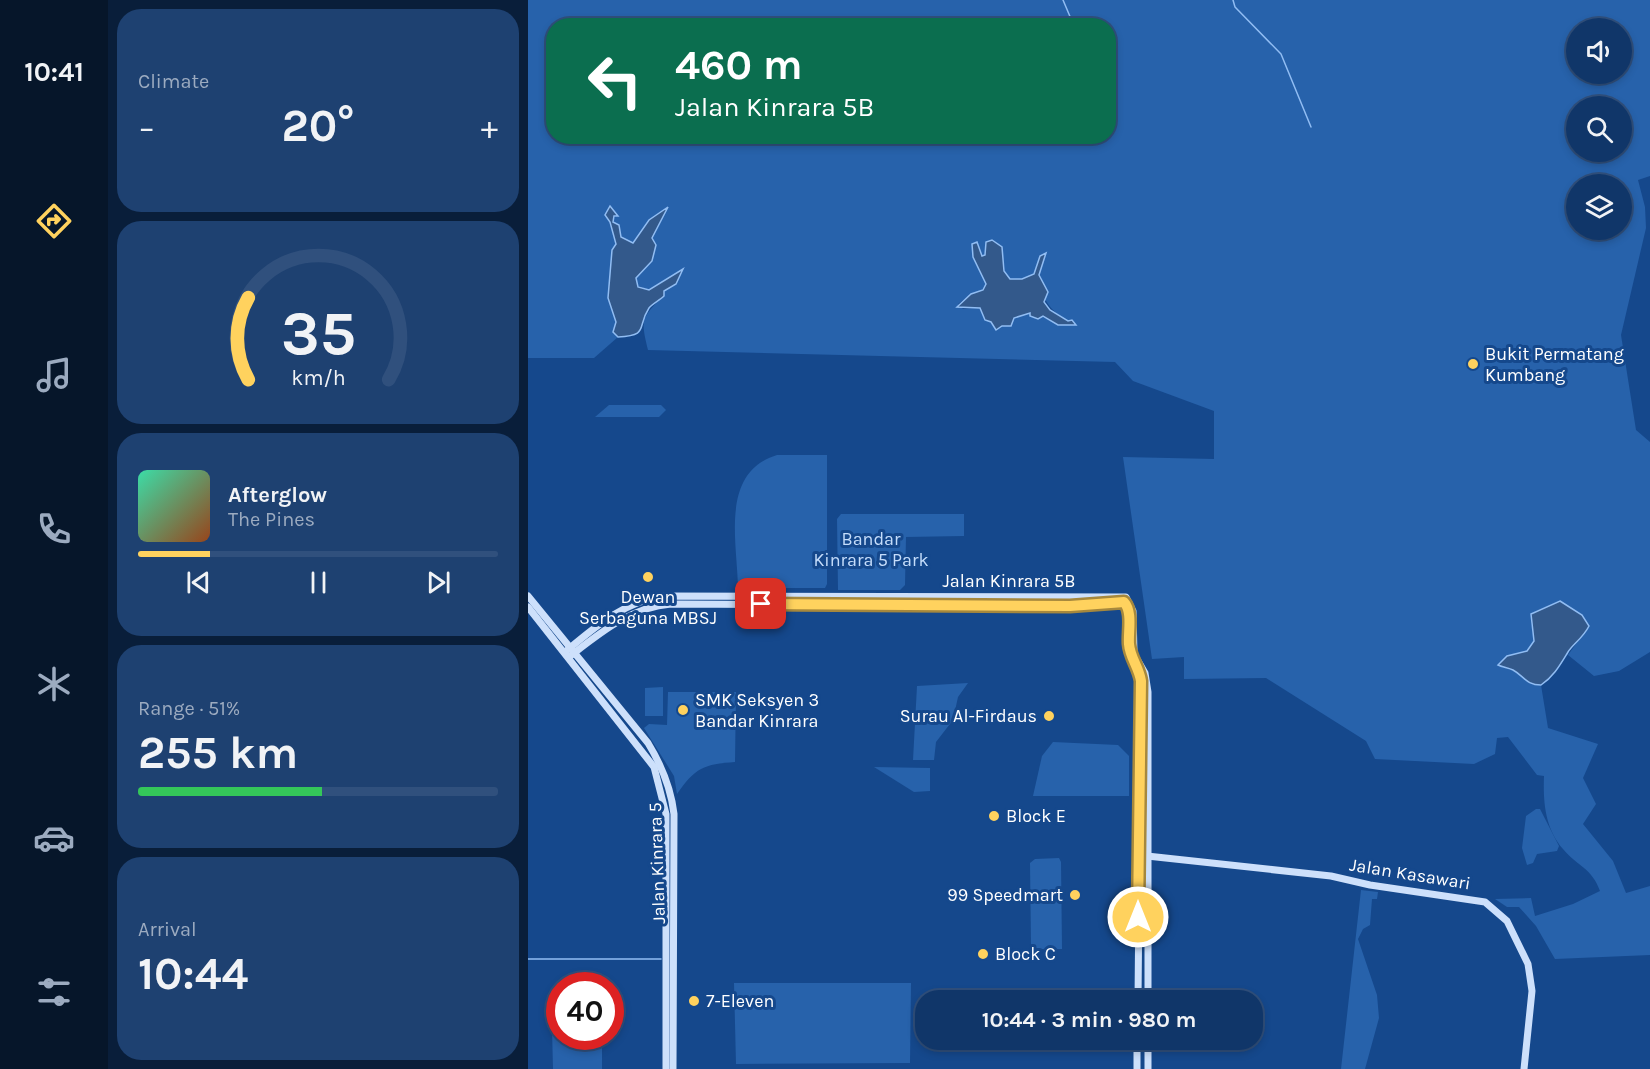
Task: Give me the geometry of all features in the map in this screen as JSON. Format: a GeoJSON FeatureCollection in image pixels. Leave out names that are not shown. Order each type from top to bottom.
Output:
{"type":"FeatureCollection","features":[{"type":"Feature","properties":{"kind":"street","name":"Jalan Kinrara 5"},"geometry":{"type":"LineString","coordinates":[[528,596],[562,635],[570,652],[654,767],[665,802],[666,1069]]}},
{"type":"Feature","properties":{"kind":"street"},"geometry":{"type":"LineString","coordinates":[[1111,599],[1126,597],[1130,602],[1134,654],[1147,678],[1148,990]]}},
{"type":"Feature","properties":{"kind":"street"},"geometry":{"type":"LineString","coordinates":[[1111,599],[1119,600],[1127,606],[1129,648],[1141,681],[1138,990]]}},
{"type":"Feature","properties":{"kind":"street","name":"Jalan Kinrara 5B"},"geometry":{"type":"LineString","coordinates":[[570,652],[629,615],[649,607],[671,604],[1070,606],[1111,599]]}},
{"type":"Feature","properties":{"kind":"street","name":"Jalan Kinrara 5"},"geometry":{"type":"LineString","coordinates":[[528,607],[584,664],[648,743],[661,765],[673,802],[673,1069]]}},
{"type":"Feature","properties":{"kind":"street"},"geometry":{"type":"LineString","coordinates":[[562,635],[583,642],[584,664]]}},
{"type":"Feature","properties":{"kind":"street","name":"Jalan Kasawari"},"geometry":{"type":"LineString","coordinates":[[1138,855],[1331,876],[1485,902],[1507,921],[1528,964],[1532,991],[1524,1069]]}},
{"type":"Feature","properties":{"kind":"street"},"geometry":{"type":"LineString","coordinates":[[1137,1050],[1137,1069]]}},
{"type":"Feature","properties":{"kind":"street"},"geometry":{"type":"LineString","coordinates":[[1148,1050],[1148,1069]]}},
{"type":"Feature","properties":{"kind":"green space"},"geometry":{"type":"Polygon","coordinates":[[[528,0],[1650,0],[1650,176],[1638,180],[1645,207],[1646,228],[1621,335],[1636,430],[1650,442],[1650,652],[1619,671],[1594,676],[1568,655],[1589,626],[1560,601],[1536,611],[1531,619],[1534,641],[1527,651],[1507,656],[1498,665],[1514,671],[1534,685],[1541,685],[1548,728],[1598,744],[1583,778],[1596,804],[1583,824],[1613,861],[1626,893],[1650,886],[1650,955],[1555,959],[1536,926],[1519,907],[1507,907],[1495,899],[1531,898],[1535,916],[1573,904],[1600,891],[1593,877],[1568,855],[1557,841],[1546,814],[1544,776],[1537,775],[1508,737],[1497,738],[1495,754],[1474,764],[1375,759],[1366,741],[1266,678],[1184,679],[1184,657],[1152,659],[1123,457],[1214,459],[1214,411],[1133,381],[1115,362],[648,350],[644,331],[647,314],[663,296],[664,291],[676,284],[682,270],[649,290],[636,285],[636,278],[642,271],[652,238],[667,209],[633,243],[621,237],[619,225],[613,223],[612,219],[617,216],[605,215],[611,222],[616,244],[612,250],[608,298],[616,322],[613,332],[618,337],[594,358],[528,358],[528,0]],[[976,242],[973,257],[986,284],[984,290],[971,294],[958,304],[963,309],[980,308],[993,326],[1025,313],[1066,324],[1068,321],[1052,308],[1043,294],[1040,256],[1034,274],[1022,279],[1010,279],[1004,271],[1004,261],[1000,254],[986,243],[985,255],[982,256],[976,242]]]}},
{"type":"Feature","properties":{"kind":"green space"},"geometry":{"type":"Polygon","coordinates":[[[609,405],[661,405],[666,410],[659,417],[595,417],[609,405]]]}},
{"type":"Feature","properties":{"kind":"green space"},"geometry":{"type":"Polygon","coordinates":[[[777,455],[827,455],[827,584],[825,588],[738,588],[735,530],[739,492],[747,477],[759,464],[777,455]]]}},
{"type":"Feature","properties":{"kind":"green space","name":"Bandar Kinrara 5 Park"},"geometry":{"type":"Polygon","coordinates":[[[841,514],[964,514],[964,536],[906,537],[905,585],[900,590],[838,590],[837,519],[841,514]]]}},
{"type":"Feature","properties":{"kind":"green space"},"geometry":{"type":"Polygon","coordinates":[[[968,683],[958,697],[953,720],[936,742],[934,760],[913,760],[917,686],[968,683]]]}},
{"type":"Feature","properties":{"kind":"green space"},"geometry":{"type":"Polygon","coordinates":[[[663,687],[663,716],[645,716],[645,688],[663,687]]]}},
{"type":"Feature","properties":{"kind":"green space"},"geometry":{"type":"Polygon","coordinates":[[[668,692],[736,692],[735,762],[715,764],[701,769],[689,778],[677,794],[674,776],[644,728],[649,724],[667,725],[668,692]]]}},
{"type":"Feature","properties":{"kind":"green space"},"geometry":{"type":"Polygon","coordinates":[[[1053,742],[1118,745],[1129,756],[1129,796],[1033,796],[1042,756],[1053,742]]]}},
{"type":"Feature","properties":{"kind":"green space"},"geometry":{"type":"Polygon","coordinates":[[[874,767],[930,768],[930,791],[914,792],[874,767]]]}},
{"type":"Feature","properties":{"kind":"green space"},"geometry":{"type":"Polygon","coordinates":[[[1540,809],[1559,846],[1557,851],[1537,854],[1533,863],[1527,865],[1522,848],[1526,816],[1540,809]]]}},
{"type":"Feature","properties":{"kind":"green space"},"geometry":{"type":"Polygon","coordinates":[[[1059,858],[1061,862],[1062,949],[1035,949],[1031,945],[1030,863],[1035,859],[1059,858]]]}},
{"type":"Feature","properties":{"kind":"green space"},"geometry":{"type":"Polygon","coordinates":[[[1361,890],[1378,892],[1377,899],[1372,899],[1370,925],[1363,929],[1358,939],[1377,995],[1379,1018],[1365,1069],[1341,1069],[1361,890]]]}},
{"type":"Feature","properties":{"kind":"green space"},"geometry":{"type":"Polygon","coordinates":[[[734,983],[911,983],[910,1063],[736,1064],[734,983]]]}},
{"type":"Feature","properties":{"kind":"green space"},"geometry":{"type":"Polygon","coordinates":[[[553,1050],[602,1050],[602,1069],[553,1069],[553,1050]]]}},
{"type":"Feature","properties":{"kind":"shaded area"},"geometry":{"type":"Polygon","coordinates":[[[610,206],[618,216],[614,216],[613,222],[619,225],[621,237],[633,243],[649,220],[668,207],[652,238],[656,245],[652,261],[636,278],[638,287],[649,290],[683,269],[676,284],[664,291],[664,296],[649,308],[641,329],[635,334],[618,337],[613,332],[616,322],[608,298],[612,250],[616,244],[610,222],[605,215],[610,206]]]}},
{"type":"Feature","properties":{"kind":"shaded area"},"geometry":{"type":"Polygon","coordinates":[[[992,240],[1002,247],[1004,271],[1010,279],[1022,279],[1034,274],[1040,256],[1046,253],[1039,275],[1048,292],[1044,302],[1050,310],[1068,321],[1072,320],[1076,325],[1058,325],[1043,316],[1038,319],[1030,316],[1030,313],[1014,318],[1011,326],[1002,326],[996,330],[991,322],[985,320],[980,308],[957,307],[971,294],[983,290],[986,284],[973,257],[972,244],[977,242],[982,256],[985,255],[986,242],[992,240]]]}},
{"type":"Feature","properties":{"kind":"shaded area"},"geometry":{"type":"Polygon","coordinates":[[[1560,601],[1582,615],[1589,626],[1550,678],[1541,685],[1536,685],[1528,682],[1513,670],[1498,665],[1507,656],[1527,651],[1534,641],[1531,614],[1560,601]]]}},
{"type":"Feature","properties":{"kind":"waterway"},"geometry":{"type":"LineString","coordinates":[[1063,0],[1071,18]]}},
{"type":"Feature","properties":{"kind":"waterway"},"geometry":{"type":"LineString","coordinates":[[1233,0],[1235,7],[1281,54],[1311,127]]}},
{"type":"Feature","properties":{"kind":"waterway"},"geometry":{"type":"LineString","coordinates":[[528,959],[661,959]]}},
{"type":"Feature","properties":{"kind":"place","name":"Bukit Permatang Kumbang"},"geometry":{"type":"Point","coordinates":[1473,364]}},
{"type":"Feature","properties":{"kind":"place","name":"Dewan Serbaguna MBSJ"},"geometry":{"type":"Point","coordinates":[648,577]}},
{"type":"Feature","properties":{"kind":"place","name":"SMK Seksyen 3 Bandar Kinrara"},"geometry":{"type":"Point","coordinates":[683,710]}},
{"type":"Feature","properties":{"kind":"place","name":"Surau Al-Firdaus"},"geometry":{"type":"Point","coordinates":[1049,716]}},
{"type":"Feature","properties":{"kind":"place","name":"Block E"},"geometry":{"type":"Point","coordinates":[994,816]}},
{"type":"Feature","properties":{"kind":"place","name":"99 Speedmart"},"geometry":{"type":"Point","coordinates":[1075,895]}},
{"type":"Feature","properties":{"kind":"place","name":"Block C"},"geometry":{"type":"Point","coordinates":[983,954]}},
{"type":"Feature","properties":{"kind":"place","name":"7-Eleven"},"geometry":{"type":"Point","coordinates":[694,1001]}},
{"type":"Feature","properties":{"kind":"route"},"geometry":{"type":"LineString","coordinates":[[761,604],[1070,606],[1093,605],[1119,600],[1124,602],[1128,610],[1130,656],[1136,665],[1141,681],[1138,917]]}}]}
